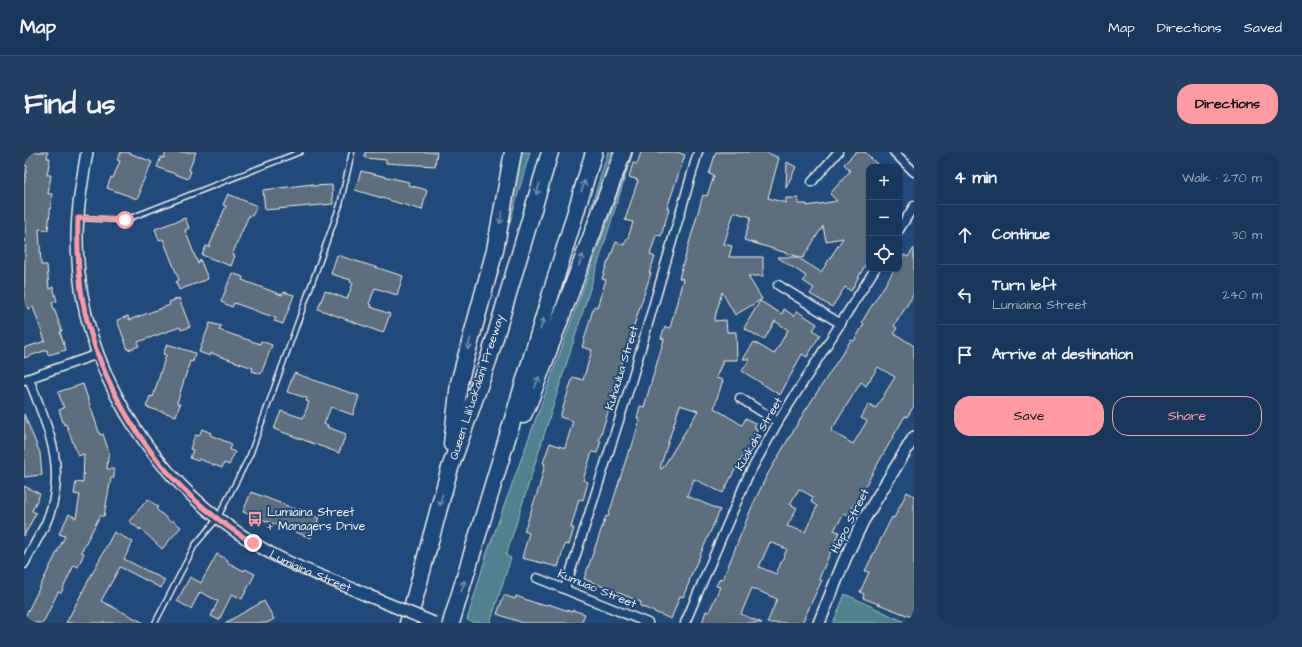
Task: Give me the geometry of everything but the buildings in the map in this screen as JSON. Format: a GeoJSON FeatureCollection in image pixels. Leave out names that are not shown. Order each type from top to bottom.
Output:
{"type":"FeatureCollection","features":[{"type":"Feature","properties":{"kind":"highway"},"geometry":{"type":"LineString","coordinates":[[449,472],[459,383],[495,250],[513,152]]}},
{"type":"Feature","properties":{"kind":"highway","name":"Queen Liliʻuokalani Freeway"},"geometry":{"type":"LineString","coordinates":[[408,623],[449,472],[488,358],[550,152]]}},
{"type":"Feature","properties":{"kind":"highway"},"geometry":{"type":"LineString","coordinates":[[451,623],[594,152]]}},
{"type":"Feature","properties":{"kind":"highway"},"geometry":{"type":"LineString","coordinates":[[502,455],[530,400],[623,152]]}},
{"type":"Feature","properties":{"kind":"main road","name":"Lumiaina Street"},"geometry":{"type":"LineString","coordinates":[[356,590],[369,596]]}},
{"type":"Feature","properties":{"kind":"street","name":"Lumiaina Street"},"geometry":{"type":"LineString","coordinates":[[87,152],[78,218],[78,261],[87,320],[98,354],[114,392],[138,434],[176,481],[217,519],[253,543],[304,568],[356,590]]}},
{"type":"Feature","properties":{"kind":"street","name":"Kuhaulua Street"},"geometry":{"type":"LineString","coordinates":[[566,590],[630,386],[698,152]]}},
{"type":"Feature","properties":{"kind":"street"},"geometry":{"type":"LineString","coordinates":[[812,182],[838,152]]}},
{"type":"Feature","properties":{"kind":"street"},"geometry":{"type":"LineString","coordinates":[[894,152],[914,172]]}},
{"type":"Feature","properties":{"kind":"street"},"geometry":{"type":"LineString","coordinates":[[902,225],[914,206]]}},
{"type":"Feature","properties":{"kind":"street","name":"Kuakahi Street"},"geometry":{"type":"LineString","coordinates":[[685,623],[748,476],[778,422],[873,272]]}},
{"type":"Feature","properties":{"kind":"street"},"geometry":{"type":"LineString","coordinates":[[778,285],[841,324]]}},
{"type":"Feature","properties":{"kind":"street"},"geometry":{"type":"LineString","coordinates":[[24,564],[46,523],[54,498],[57,473],[52,439],[27,379],[98,354]]}},
{"type":"Feature","properties":{"kind":"street"},"geometry":{"type":"LineString","coordinates":[[740,398],[778,422]]}},
{"type":"Feature","properties":{"kind":"street","name":"Hiapo Street"},"geometry":{"type":"LineString","coordinates":[[819,623],[845,559],[863,521],[914,436]]}},
{"type":"Feature","properties":{"kind":"street","name":"Kumuao Street"},"geometry":{"type":"LineString","coordinates":[[537,578],[648,623]]}},
{"type":"Feature","properties":{"kind":"street"},"geometry":{"type":"LineString","coordinates":[[369,596],[434,623]]}},
{"type":"Feature","properties":{"kind":"lane"},"geometry":{"type":"LineString","coordinates":[[78,218],[125,220],[300,152]]}},
{"type":"Feature","properties":{"kind":"lane"},"geometry":{"type":"LineString","coordinates":[[154,623],[195,545],[217,519],[250,455],[340,205],[352,152]]}},
{"type":"Feature","properties":{"kind":"green space"},"geometry":{"type":"Polygon","coordinates":[[[516,152],[530,152],[501,253],[516,152]]]}},
{"type":"Feature","properties":{"kind":"green space"},"geometry":{"type":"Polygon","coordinates":[[[608,152],[615,152],[590,210],[608,152]]]}},
{"type":"Feature","properties":{"kind":"green space"},"geometry":{"type":"Polygon","coordinates":[[[633,152],[506,556],[511,558],[490,623],[474,623],[467,620],[487,553],[633,152]]]}},
{"type":"Feature","properties":{"kind":"green space"},"geometry":{"type":"Polygon","coordinates":[[[845,594],[907,623],[833,623],[845,594]]]}},
{"type":"Feature","properties":{"kind":"place","name":"Lumiaina Street + Managers Drive"},"geometry":{"type":"Point","coordinates":[255,519]}},
{"type":"Feature","properties":{"kind":"route"},"geometry":{"type":"LineString","coordinates":[[125,220],[78,218],[78,261],[82,292],[87,320],[98,354],[114,392],[138,434],[158,461],[196,501],[217,519],[253,543]]}}]}
